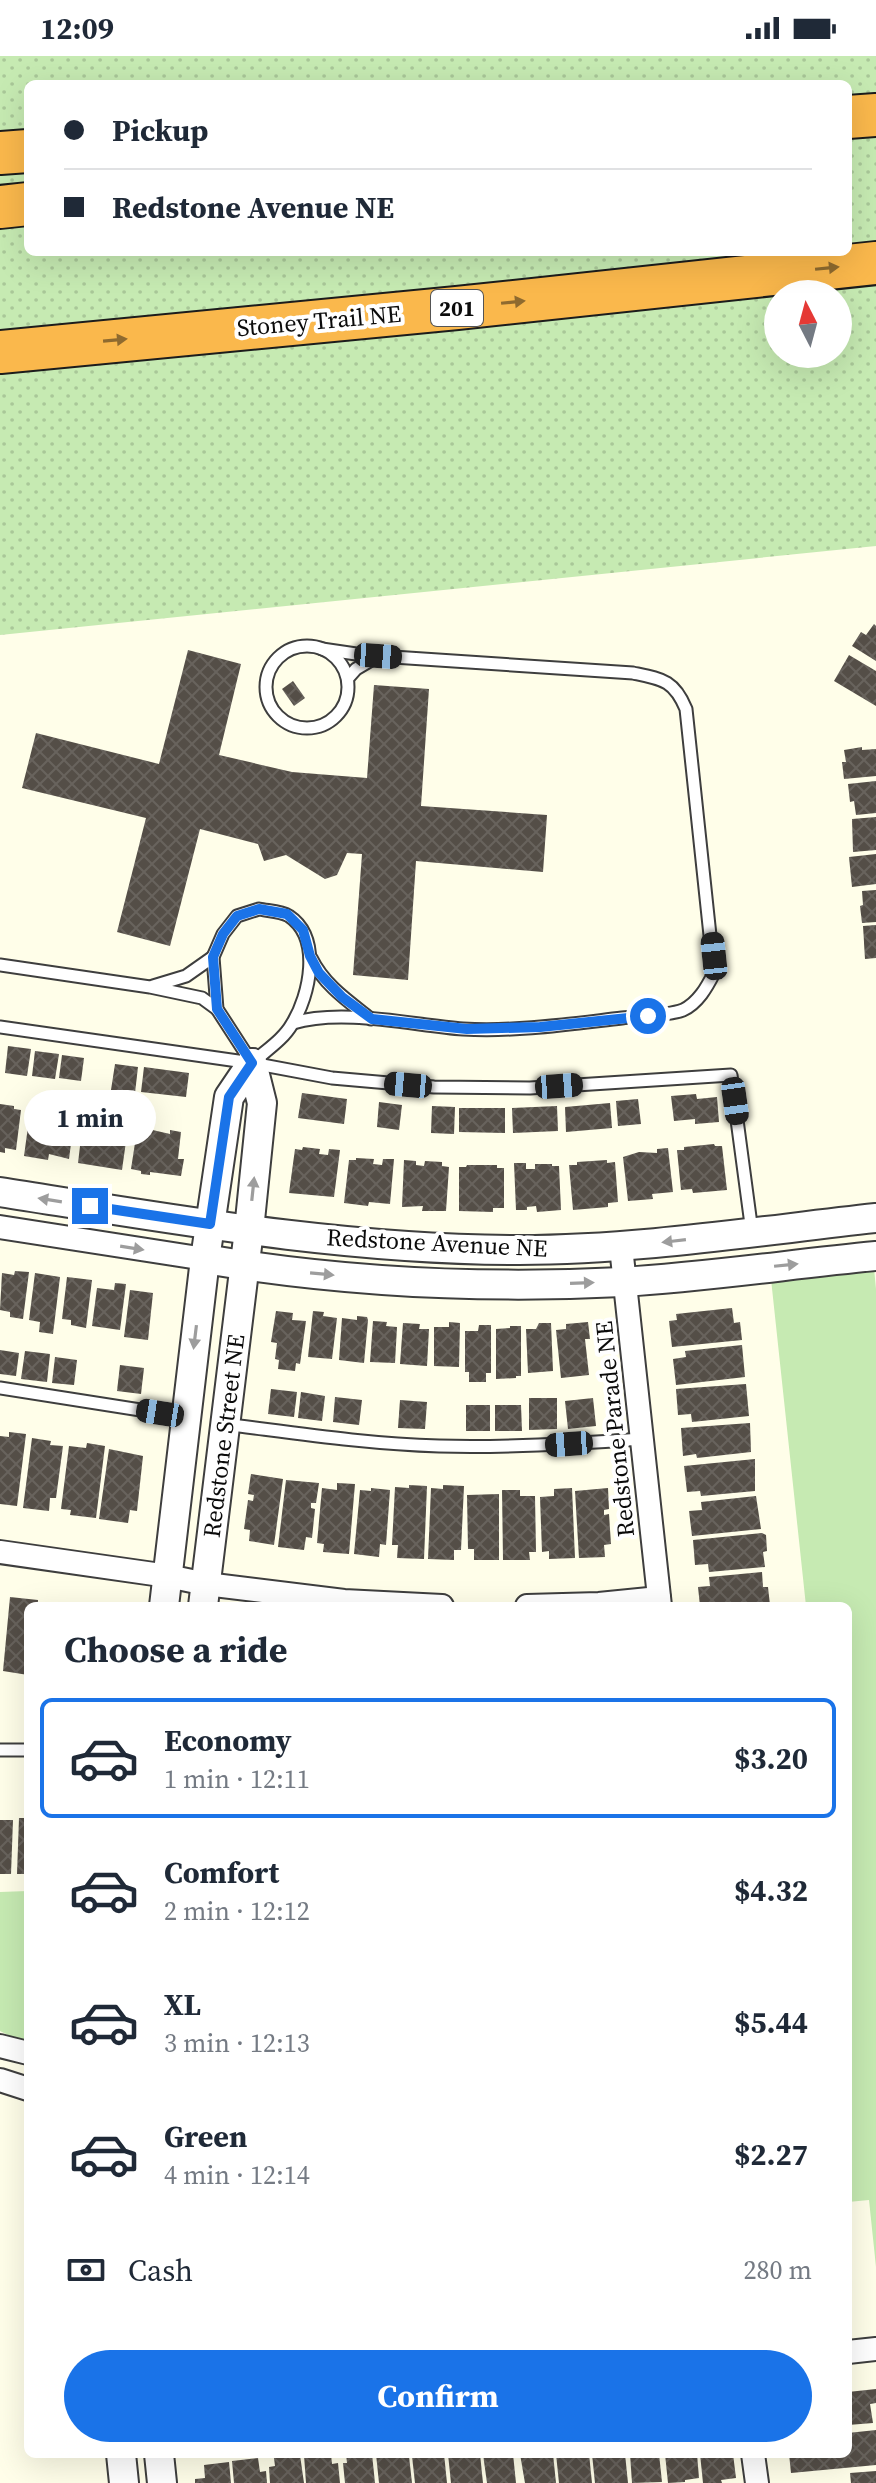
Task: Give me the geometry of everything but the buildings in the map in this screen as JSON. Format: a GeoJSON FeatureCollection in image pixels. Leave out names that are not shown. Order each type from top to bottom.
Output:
{"type":"FeatureCollection","features":[{"type":"Feature","properties":{"kind":"highway"},"geometry":{"type":"LineString","coordinates":[[852,102],[876,100]]}},
{"type":"Feature","properties":{"kind":"highway"},"geometry":{"type":"LineString","coordinates":[[852,117],[876,115]]}},
{"type":"Feature","properties":{"kind":"highway"},"geometry":{"type":"LineString","coordinates":[[0,153],[24,151]]}},
{"type":"Feature","properties":{"kind":"highway"},"geometry":{"type":"LineString","coordinates":[[0,207],[24,204]]}},
{"type":"Feature","properties":{"kind":"highway","name":"Stoney Trail NE"},"geometry":{"type":"LineString","coordinates":[[0,352],[457,308],[876,263]]}},
{"type":"Feature","properties":{"kind":"street","name":"Redstone Street NE"},"geometry":{"type":"LineString","coordinates":[[165,1602],[205,1259],[229,1097],[252,1063]]}},
{"type":"Feature","properties":{"kind":"street","name":"Redstone Street NE"},"geometry":{"type":"LineString","coordinates":[[204,1595],[262,1103],[252,1063]]}},
{"type":"Feature","properties":{"kind":"street","name":"Redstone Avenue NE"},"geometry":{"type":"LineString","coordinates":[[0,1192],[249,1230],[395,1246],[519,1250],[621,1247],[876,1218]]}},
{"type":"Feature","properties":{"kind":"street","name":"Redstone Avenue NE"},"geometry":{"type":"LineString","coordinates":[[0,1227],[245,1266],[399,1281],[527,1285],[625,1282],[876,1256]]}},
{"type":"Feature","properties":{"kind":"street","name":"Redstone Parade NE"},"geometry":{"type":"LineString","coordinates":[[621,1247],[659,1602]]}},
{"type":"Feature","properties":{"kind":"street"},"geometry":{"type":"LineString","coordinates":[[0,1552],[168,1576],[204,1595],[364,1602]]}},
{"type":"Feature","properties":{"kind":"street"},"geometry":{"type":"LineString","coordinates":[[0,2046],[24,2052]]}},
{"type":"Feature","properties":{"kind":"street"},"geometry":{"type":"LineString","coordinates":[[0,2080],[24,2088]]}},
{"type":"Feature","properties":{"kind":"street"},"geometry":{"type":"LineString","coordinates":[[852,2352],[876,2349]]}},
{"type":"Feature","properties":{"kind":"street"},"geometry":{"type":"LineString","coordinates":[[121,2458],[124,2483]]}},
{"type":"Feature","properties":{"kind":"street"},"geometry":{"type":"LineString","coordinates":[[159,2458],[162,2483]]}},
{"type":"Feature","properties":{"kind":"street"},"geometry":{"type":"LineString","coordinates":[[754,2458],[757,2483]]}},
{"type":"Feature","properties":{"kind":"lane"},"geometry":{"type":"LineString","coordinates":[[293,1023],[314,1017],[372,1019],[467,1029],[540,1027],[648,1016],[684,1009],[703,994],[714,973],[686,709],[679,692],[662,679],[633,673],[378,656],[309,646],[283,654],[273,664],[266,690],[276,715],[300,728],[326,724],[337,716],[349,692],[343,666],[322,649]]}},
{"type":"Feature","properties":{"kind":"lane"},"geometry":{"type":"LineString","coordinates":[[348,678],[356,669],[378,656]]}},
{"type":"Feature","properties":{"kind":"lane"},"geometry":{"type":"LineString","coordinates":[[217,1009],[213,957],[223,934],[237,916],[259,909],[287,914],[303,930],[310,956],[319,973],[342,997],[372,1019]]}},
{"type":"Feature","properties":{"kind":"lane"},"geometry":{"type":"LineString","coordinates":[[252,1063],[293,1023],[306,992],[310,956]]}},
{"type":"Feature","properties":{"kind":"lane"},"geometry":{"type":"LineString","coordinates":[[150,987],[186,976],[213,957]]}},
{"type":"Feature","properties":{"kind":"lane"},"geometry":{"type":"LineString","coordinates":[[0,965],[150,987],[202,998],[217,1009],[252,1063]]}},
{"type":"Feature","properties":{"kind":"lane"},"geometry":{"type":"LineString","coordinates":[[0,1027],[252,1063],[332,1078],[434,1087],[530,1088],[731,1075],[752,1232]]}},
{"type":"Feature","properties":{"kind":"lane"},"geometry":{"type":"LineString","coordinates":[[0,1388],[185,1417]]}},
{"type":"Feature","properties":{"kind":"lane"},"geometry":{"type":"LineString","coordinates":[[224,1424],[330,1438],[439,1446],[545,1446],[642,1439]]}},
{"type":"Feature","properties":{"kind":"lane"},"geometry":{"type":"LineString","coordinates":[[0,1750],[24,1750]]}},
{"type":"Feature","properties":{"kind":"green space"},"geometry":{"type":"Polygon","coordinates":[[[0,56],[876,56],[876,546],[0,635],[0,56]]]}},
{"type":"Feature","properties":{"kind":"green space"},"geometry":{"type":"Polygon","coordinates":[[[874,1268],[876,2267],[869,2200],[852,2202],[852,1602],[806,1602],[771,1279],[874,1268]]]}},
{"type":"Feature","properties":{"kind":"green space"},"geometry":{"type":"Polygon","coordinates":[[[24,1891],[24,2039],[0,2031],[0,1892],[24,1891]]]}},
{"type":"Feature","properties":{"kind":"route"},"geometry":{"type":"LineString","coordinates":[[90,1206],[210,1224],[229,1097],[252,1063],[217,1009],[214,985],[213,957],[223,934],[237,916],[259,909],[287,914],[303,930],[310,956],[319,973],[342,997],[372,1019],[467,1029],[540,1027],[648,1016]]}}]}
